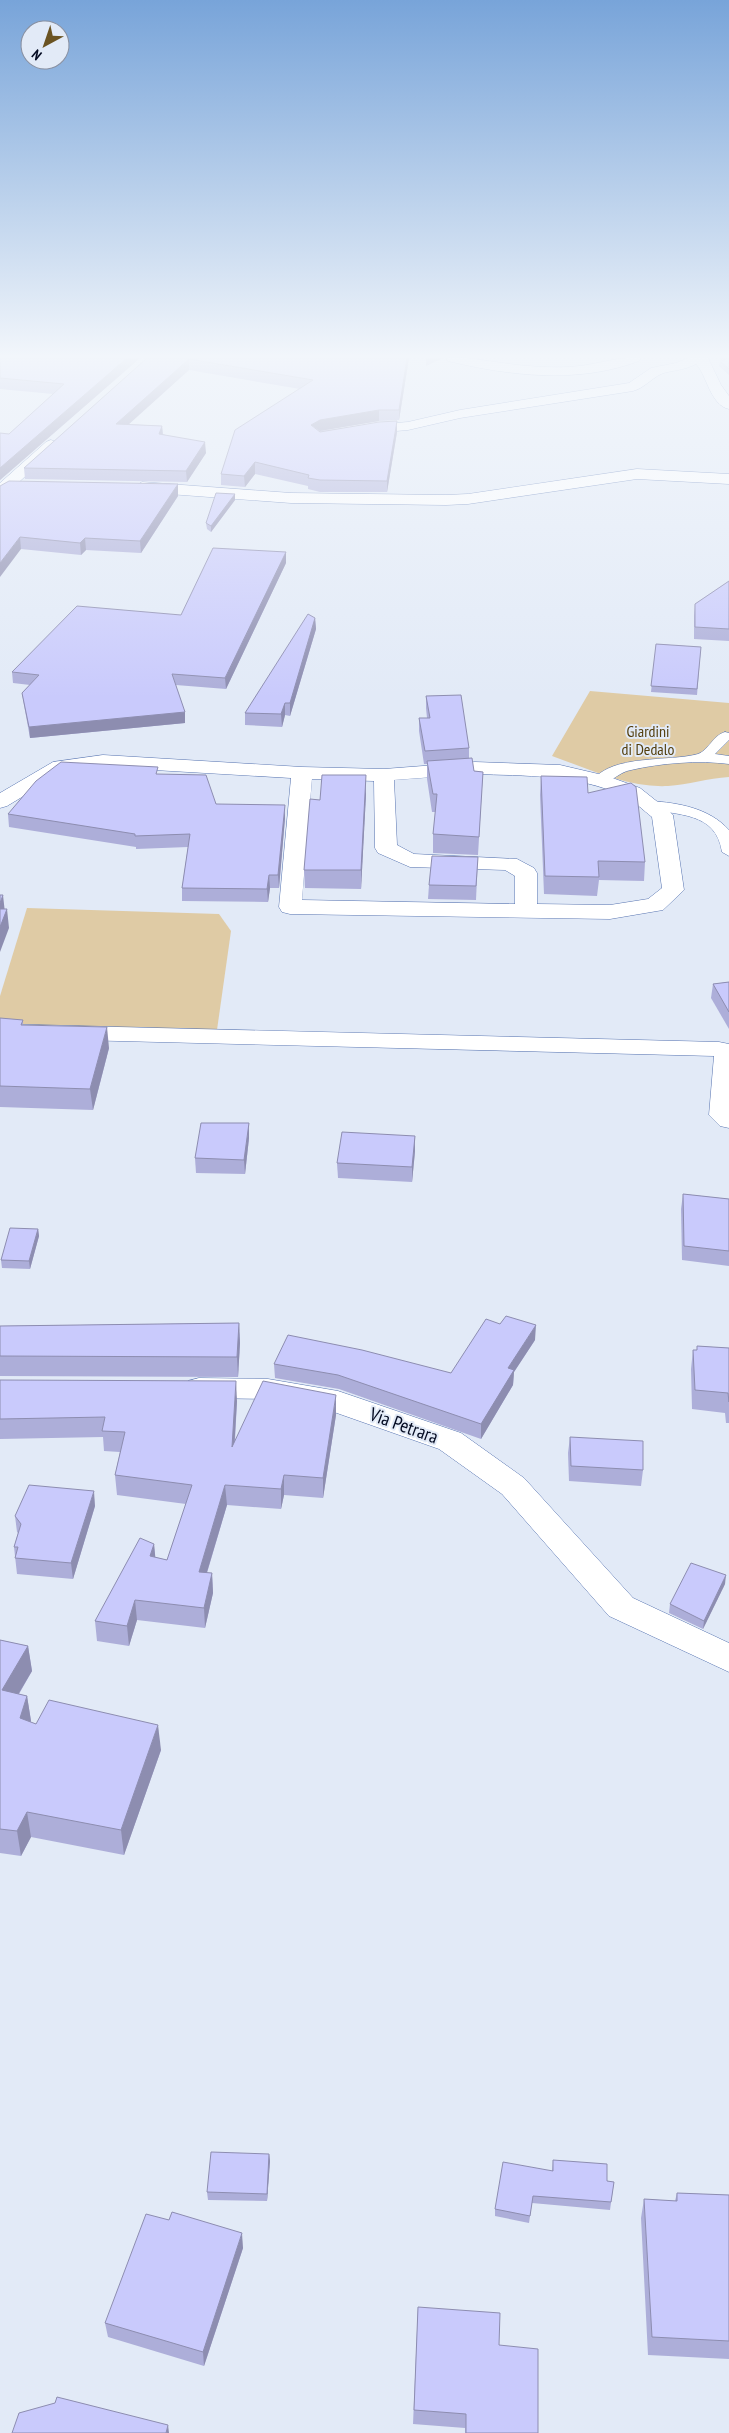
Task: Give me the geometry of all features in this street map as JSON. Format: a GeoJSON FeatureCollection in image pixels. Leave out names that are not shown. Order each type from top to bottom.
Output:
{"type":"FeatureCollection","features":[{"type":"Feature","properties":{"kind":"street"},"geometry":{"type":"LineString","coordinates":[[3,488],[21,472]]}},
{"type":"Feature","properties":{"kind":"street"},"geometry":{"type":"LineString","coordinates":[[122,487],[171,488],[291,498],[446,500],[468,499],[637,474],[729,479]]}},
{"type":"Feature","properties":{"kind":"street"},"geometry":{"type":"LineString","coordinates":[[3,488],[30,488]]}},
{"type":"Feature","properties":{"kind":"street"},"geometry":{"type":"LineString","coordinates":[[0,802],[60,766],[103,761],[302,773],[384,775],[475,768],[560,771],[600,780],[633,792],[662,815],[673,890],[655,905],[610,912],[290,907],[302,773]]}},
{"type":"Feature","properties":{"kind":"street"},"geometry":{"type":"LineString","coordinates":[[384,775],[386,848],[410,860],[509,864],[526,873],[526,910]]}},
{"type":"Feature","properties":{"kind":"street"},"geometry":{"type":"LineString","coordinates":[[0,1031],[719,1049],[726,1053],[722,1115],[729,1120]]}},
{"type":"Feature","properties":{"kind":"street","name":"Via Petrara"},"geometry":{"type":"LineString","coordinates":[[170,1388],[268,1389],[338,1402],[450,1441],[513,1486],[621,1607],[729,1658]]}},
{"type":"Feature","properties":{"kind":"lane"},"geometry":{"type":"LineString","coordinates":[[704,757],[725,736]]}},
{"type":"Feature","properties":{"kind":"lane"},"geometry":{"type":"LineString","coordinates":[[600,780],[626,766],[704,757],[729,760]]}},
{"type":"Feature","properties":{"kind":"lane"},"geometry":{"type":"LineString","coordinates":[[651,805],[676,807],[714,822],[725,834],[729,852]]}},
{"type":"Feature","properties":{"kind":"green space","name":"Giardini di Dedalo"},"geometry":{"type":"Polygon","coordinates":[[[590,691],[729,703],[729,777],[668,786],[653,786],[609,777],[552,756],[590,691]]]}},
{"type":"Feature","properties":{"kind":"green space"},"geometry":{"type":"Polygon","coordinates":[[[27,908],[219,914],[231,931],[216,1037],[0,1027],[0,996],[27,908]]]}},
{"type":"Feature","properties":{"kind":"building"},"geometry":{"type":"Polygon","coordinates":[[[222,472],[248,472],[244,476],[221,474],[222,472]]]}},
{"type":"Feature","properties":{"kind":"building"},"geometry":{"type":"Polygon","coordinates":[[[295,472],[389,472],[387,481],[320,480],[308,478],[309,475],[295,472]]]}},
{"type":"Feature","properties":{"kind":"building"},"geometry":{"type":"Polygon","coordinates":[[[9,481],[178,484],[140,541],[85,538],[80,543],[20,537],[0,563],[0,486],[9,481]]]}},
{"type":"Feature","properties":{"kind":"building"},"geometry":{"type":"Polygon","coordinates":[[[216,493],[235,494],[211,526],[206,523],[216,493]]]}},
{"type":"Feature","properties":{"kind":"building"},"geometry":{"type":"Polygon","coordinates":[[[213,548],[286,552],[225,678],[172,674],[185,712],[29,727],[22,693],[39,675],[12,672],[77,606],[181,615],[213,548]]]}},
{"type":"Feature","properties":{"kind":"building"},"geometry":{"type":"Polygon","coordinates":[[[729,581],[729,629],[695,627],[695,604],[729,581]]]}},
{"type":"Feature","properties":{"kind":"building"},"geometry":{"type":"Polygon","coordinates":[[[308,614],[315,618],[290,703],[285,703],[281,714],[245,713],[308,614]]]}},
{"type":"Feature","properties":{"kind":"building"},"geometry":{"type":"Polygon","coordinates":[[[656,644],[701,647],[697,689],[651,686],[656,644]]]}},
{"type":"Feature","properties":{"kind":"building"},"geometry":{"type":"Polygon","coordinates":[[[461,695],[469,748],[425,751],[419,718],[430,718],[426,696],[461,695]]]}},
{"type":"Feature","properties":{"kind":"building"},"geometry":{"type":"Polygon","coordinates":[[[472,758],[474,771],[483,772],[479,837],[433,834],[437,794],[433,794],[427,761],[472,758]]]}},
{"type":"Feature","properties":{"kind":"building"},"geometry":{"type":"Polygon","coordinates":[[[61,762],[158,767],[156,774],[206,775],[216,804],[285,805],[278,875],[269,875],[267,889],[182,888],[190,834],[135,836],[135,834],[8,814],[36,781],[61,762]]]}},
{"type":"Feature","properties":{"kind":"building"},"geometry":{"type":"Polygon","coordinates":[[[322,775],[366,775],[361,870],[304,870],[310,799],[320,800],[322,775]]]}},
{"type":"Feature","properties":{"kind":"building"},"geometry":{"type":"Polygon","coordinates":[[[541,776],[587,777],[588,793],[631,783],[636,787],[645,862],[598,861],[599,877],[545,876],[541,776]]]}},
{"type":"Feature","properties":{"kind":"building"},"geometry":{"type":"Polygon","coordinates":[[[432,856],[478,857],[476,886],[429,885],[432,856]]]}},
{"type":"Feature","properties":{"kind":"building"},"geometry":{"type":"Polygon","coordinates":[[[0,909],[7,909],[0,927],[0,909]]]}},
{"type":"Feature","properties":{"kind":"building"},"geometry":{"type":"Polygon","coordinates":[[[729,982],[729,1012],[713,984],[729,982]]]}},
{"type":"Feature","properties":{"kind":"building"},"geometry":{"type":"Polygon","coordinates":[[[0,1018],[23,1020],[21,1025],[107,1027],[90,1089],[0,1086],[0,1018]]]}},
{"type":"Feature","properties":{"kind":"building"},"geometry":{"type":"Polygon","coordinates":[[[201,1123],[249,1123],[244,1160],[195,1158],[201,1123]]]}},
{"type":"Feature","properties":{"kind":"building"},"geometry":{"type":"Polygon","coordinates":[[[342,1132],[415,1136],[412,1167],[337,1163],[342,1132]]]}},
{"type":"Feature","properties":{"kind":"building"},"geometry":{"type":"Polygon","coordinates":[[[683,1194],[729,1199],[729,1251],[684,1246],[683,1194]]]}},
{"type":"Feature","properties":{"kind":"building"},"geometry":{"type":"Polygon","coordinates":[[[10,1228],[38,1229],[29,1261],[1,1260],[10,1228]]]}},
{"type":"Feature","properties":{"kind":"building"},"geometry":{"type":"Polygon","coordinates":[[[506,1316],[536,1325],[508,1368],[514,1370],[481,1424],[338,1375],[274,1364],[288,1335],[362,1350],[451,1373],[486,1319],[500,1324],[506,1316]]]}},
{"type":"Feature","properties":{"kind":"building"},"geometry":{"type":"Polygon","coordinates":[[[239,1323],[237,1357],[0,1356],[0,1326],[239,1323]]]}},
{"type":"Feature","properties":{"kind":"building"},"geometry":{"type":"Polygon","coordinates":[[[697,1346],[729,1348],[729,1402],[728,1393],[695,1390],[693,1350],[697,1350],[697,1346]]]}},
{"type":"Feature","properties":{"kind":"building"},"geometry":{"type":"Polygon","coordinates":[[[0,1380],[236,1381],[232,1447],[263,1381],[336,1395],[323,1478],[284,1475],[281,1489],[225,1485],[199,1572],[212,1573],[204,1608],[135,1600],[127,1626],[95,1621],[140,1538],[154,1544],[150,1556],[167,1560],[192,1485],[115,1475],[125,1432],[102,1431],[105,1417],[0,1419],[0,1380]]]}},
{"type":"Feature","properties":{"kind":"building"},"geometry":{"type":"Polygon","coordinates":[[[570,1437],[643,1441],[643,1470],[571,1466],[570,1437]]]}},
{"type":"Feature","properties":{"kind":"building"},"geometry":{"type":"Polygon","coordinates":[[[29,1485],[94,1491],[71,1563],[15,1558],[18,1547],[14,1547],[21,1524],[15,1516],[29,1485]]]}},
{"type":"Feature","properties":{"kind":"building"},"geometry":{"type":"Polygon","coordinates":[[[691,1563],[726,1575],[704,1621],[670,1604],[691,1563]]]}},
{"type":"Feature","properties":{"kind":"building"},"geometry":{"type":"Polygon","coordinates":[[[0,1640],[28,1646],[2,1690],[27,1696],[20,1718],[36,1724],[49,1700],[158,1725],[121,1830],[27,1812],[17,1831],[0,1829],[0,1640]]]}},
{"type":"Feature","properties":{"kind":"building"},"geometry":{"type":"Polygon","coordinates":[[[211,2152],[269,2154],[267,2194],[207,2192],[211,2152]]]}},
{"type":"Feature","properties":{"kind":"building"},"geometry":{"type":"Polygon","coordinates":[[[553,2160],[607,2164],[607,2181],[614,2182],[611,2202],[533,2196],[530,2216],[495,2209],[503,2162],[553,2171],[553,2160]]]}},
{"type":"Feature","properties":{"kind":"building"},"geometry":{"type":"Polygon","coordinates":[[[677,2193],[729,2195],[729,2341],[652,2337],[644,2199],[677,2201],[677,2193]]]}},
{"type":"Feature","properties":{"kind":"building"},"geometry":{"type":"Polygon","coordinates":[[[172,2212],[242,2233],[203,2352],[105,2323],[146,2214],[169,2220],[172,2212]]]}},
{"type":"Feature","properties":{"kind":"building"},"geometry":{"type":"Polygon","coordinates":[[[418,2307],[500,2313],[499,2345],[538,2349],[538,2433],[466,2433],[466,2414],[414,2410],[418,2307]]]}},
{"type":"Feature","properties":{"kind":"building"},"geometry":{"type":"Polygon","coordinates":[[[57,2397],[168,2425],[166,2433],[12,2433],[19,2413],[55,2403],[57,2397]]]}}]}
